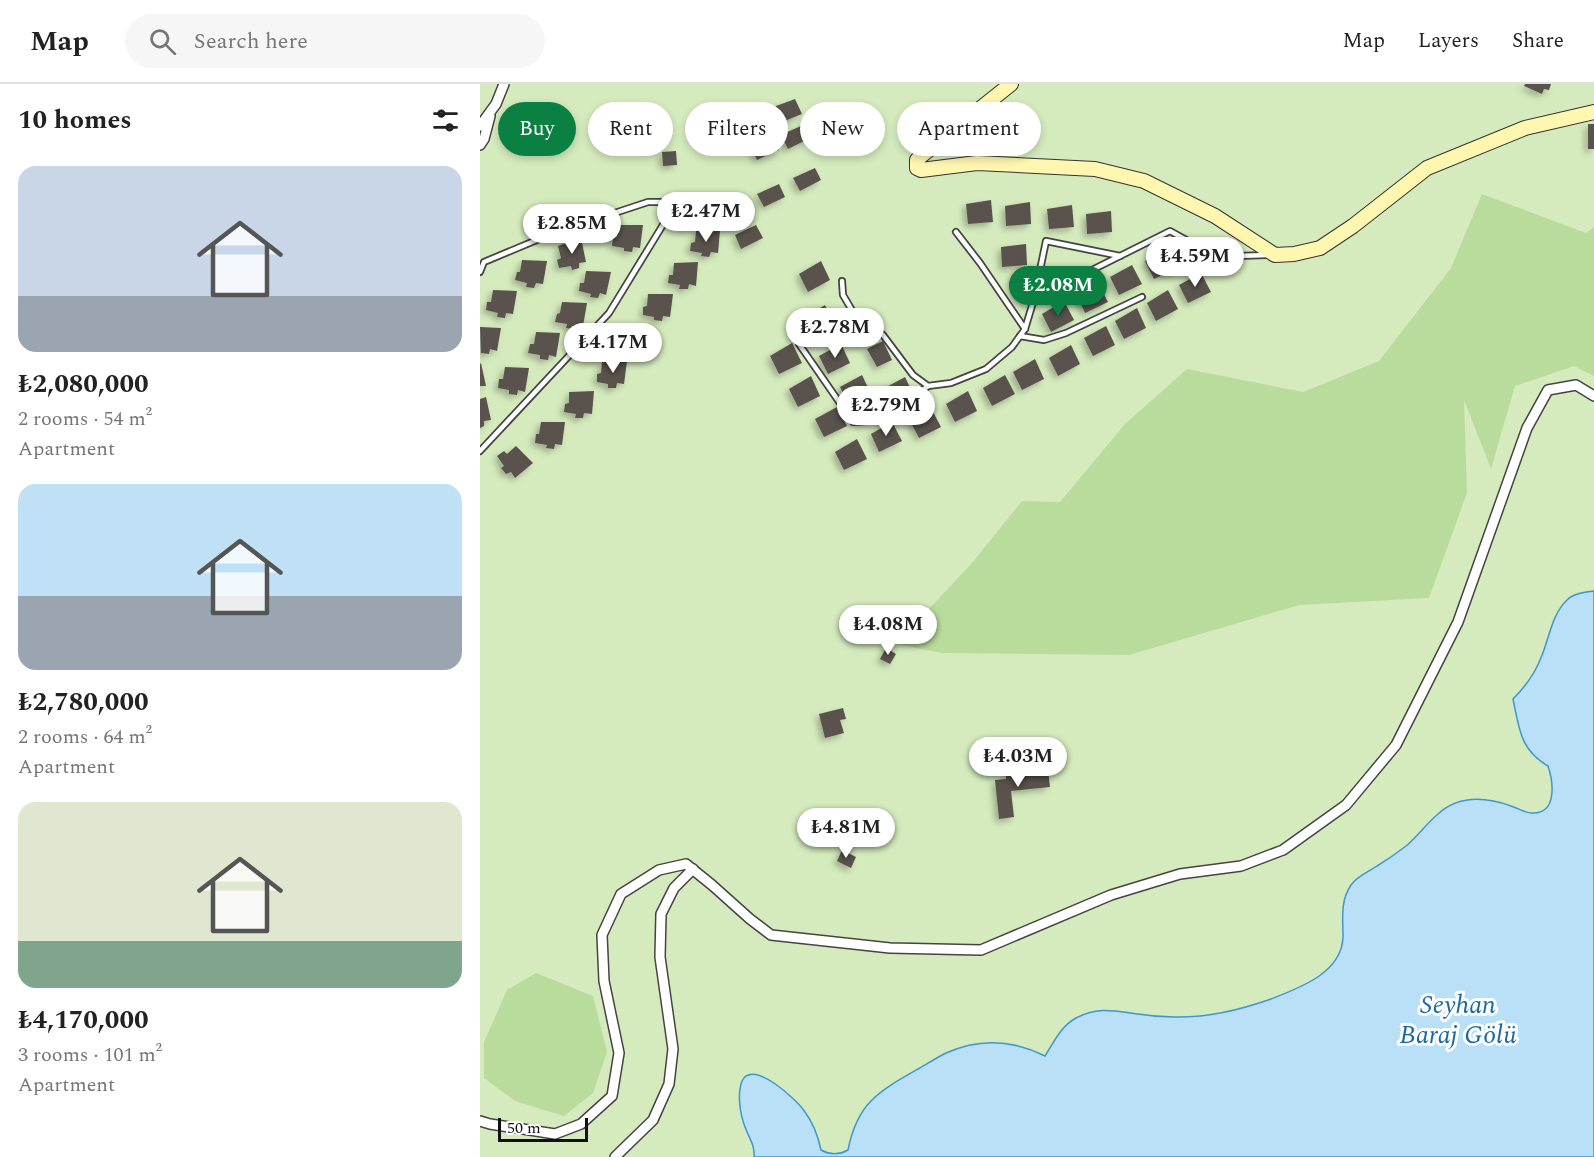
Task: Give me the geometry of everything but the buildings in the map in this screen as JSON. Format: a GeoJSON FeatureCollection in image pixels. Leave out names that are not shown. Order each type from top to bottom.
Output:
{"type":"FeatureCollection","features":[{"type":"Feature","properties":{"kind":"street"},"geometry":{"type":"LineString","coordinates":[[480,126],[496,104],[504,84]]}},
{"type":"Feature","properties":{"kind":"street"},"geometry":{"type":"LineString","coordinates":[[1011,84],[921,156],[917,160],[917,168],[921,170],[977,163],[1095,169],[1154,186],[1215,216],[1275,255],[1294,255],[1320,248],[1353,226],[1427,168],[1525,128],[1594,112]]}},
{"type":"Feature","properties":{"kind":"street"},"geometry":{"type":"LineString","coordinates":[[480,145],[484,139],[492,110]]}},
{"type":"Feature","properties":{"kind":"street"},"geometry":{"type":"LineString","coordinates":[[480,1121],[555,1134],[581,1124],[612,1096],[619,1053],[604,981],[602,935],[621,894],[659,870],[686,864],[771,935],[890,948],[981,950],[1111,895],[1180,874],[1241,866],[1283,850],[1346,805],[1396,745],[1458,622],[1527,428],[1548,390],[1576,385],[1594,396]]}},
{"type":"Feature","properties":{"kind":"street"},"geometry":{"type":"LineString","coordinates":[[615,1157],[653,1120],[669,1084],[673,1049],[660,957],[661,914],[674,888],[693,869]]}},
{"type":"Feature","properties":{"kind":"lane"},"geometry":{"type":"LineString","coordinates":[[480,272],[482,262],[551,234],[648,202],[661,202],[669,214],[609,313],[480,451]]}},
{"type":"Feature","properties":{"kind":"lane"},"geometry":{"type":"LineString","coordinates":[[1034,299],[1170,231],[1208,252],[1238,256],[1275,255]]}},
{"type":"Feature","properties":{"kind":"lane"},"geometry":{"type":"LineString","coordinates":[[956,232],[980,262],[1025,329]]}},
{"type":"Feature","properties":{"kind":"lane"},"geometry":{"type":"LineString","coordinates":[[799,344],[853,422],[866,421],[905,404],[928,386],[951,383],[986,369],[1012,347],[1025,329],[1046,242],[1120,256]]}},
{"type":"Feature","properties":{"kind":"lane"},"geometry":{"type":"LineString","coordinates":[[842,281],[843,295],[853,312],[883,335],[913,375],[928,386]]}},
{"type":"Feature","properties":{"kind":"lane"},"geometry":{"type":"LineString","coordinates":[[1020,336],[1044,340],[1066,333],[1142,297]]}},
{"type":"Feature","properties":{"kind":"green space"},"geometry":{"type":"Polygon","coordinates":[[[480,84],[1594,84],[1594,1157],[480,1157],[480,84]]]}},
{"type":"Feature","properties":{"kind":"green space"},"geometry":{"type":"Polygon","coordinates":[[[1482,194],[1586,233],[1594,227],[1594,376],[1574,366],[1515,386],[1491,469],[1464,400],[1467,493],[1429,598],[1299,605],[1129,655],[942,653],[896,644],[972,563],[1022,501],[1060,502],[1125,424],[1187,369],[1303,392],[1379,361],[1451,268],[1482,194]]]}},
{"type":"Feature","properties":{"kind":"green space"},"geometry":{"type":"Polygon","coordinates":[[[536,973],[593,996],[607,1052],[593,1093],[564,1116],[515,1101],[484,1078],[484,1042],[507,990],[536,973]]]}},
{"type":"Feature","properties":{"kind":"water","name":"Seyhan Baraj Gölü"},"geometry":{"type":"Polygon","coordinates":[[[1594,591],[1594,1157],[754,1157],[753,1145],[743,1122],[740,1104],[740,1086],[748,1075],[765,1078],[785,1091],[808,1117],[821,1150],[838,1154],[848,1150],[857,1121],[872,1100],[881,1092],[958,1048],[983,1043],[1008,1044],[1045,1056],[1066,1025],[1084,1014],[1114,1011],[1170,1017],[1211,1015],[1271,999],[1294,990],[1317,977],[1327,970],[1341,950],[1345,897],[1353,882],[1406,846],[1446,808],[1464,801],[1482,800],[1502,803],[1529,813],[1540,812],[1550,803],[1552,788],[1548,766],[1539,760],[1526,745],[1519,729],[1513,699],[1535,671],[1557,613],[1562,606],[1573,596],[1594,591]]]}}]}
